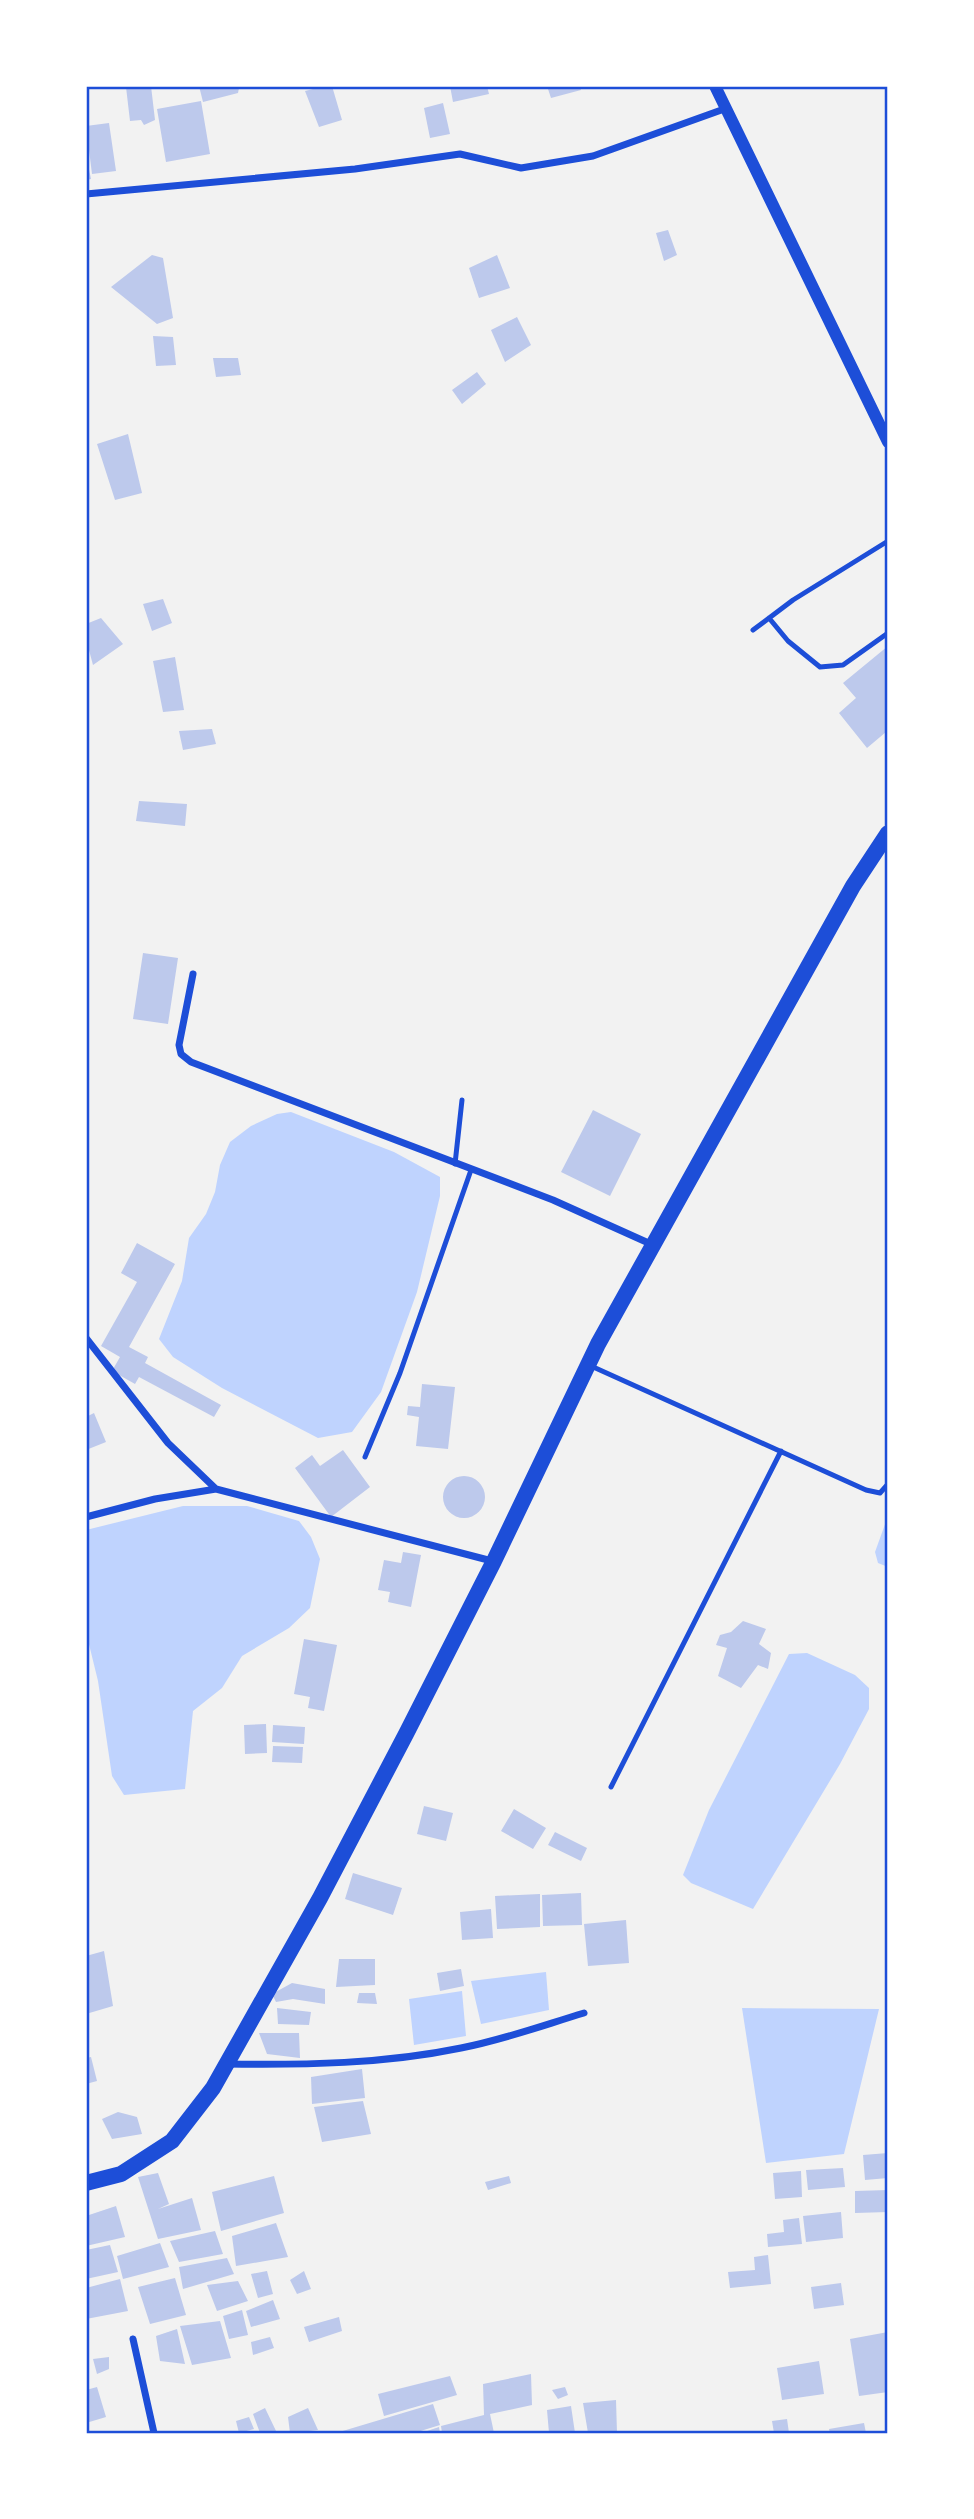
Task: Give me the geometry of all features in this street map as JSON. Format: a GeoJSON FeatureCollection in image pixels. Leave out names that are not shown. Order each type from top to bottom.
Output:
{"type":"FeatureCollection","features":[{"type":"Feature","properties":{"kind":"main road"},"geometry":{"type":"LineString","coordinates":[[86,2183],[121,2174],[172,2141],[213,2088],[320,1898],[494,1562],[588,1364],[853,886],[888,833]]}},
{"type":"Feature","properties":{"kind":"street"},"geometry":{"type":"LineString","coordinates":[[715,86],[888,442]]}},
{"type":"Feature","properties":{"kind":"street"},"geometry":{"type":"LineString","coordinates":[[86,194],[355,169],[460,154],[521,168],[593,156],[726,108]]}},
{"type":"Feature","properties":{"kind":"street"},"geometry":{"type":"LineString","coordinates":[[193,974],[179,1045],[181,1054],[191,1062],[553,1200],[653,1246]]}},
{"type":"Feature","properties":{"kind":"street"},"geometry":{"type":"LineString","coordinates":[[86,1338],[168,1443],[216,1489]]}},
{"type":"Feature","properties":{"kind":"street"},"geometry":{"type":"LineString","coordinates":[[86,1517],[155,1499],[216,1489],[494,1562]]}},
{"type":"Feature","properties":{"kind":"street"},"geometry":{"type":"LineString","coordinates":[[226,2064],[309,2065],[394,2058],[462,2048],[584,2013]]}},
{"type":"Feature","properties":{"kind":"street"},"geometry":{"type":"LineString","coordinates":[[133,2339],[154,2433]]}},
{"type":"Feature","properties":{"kind":"lane"},"geometry":{"type":"LineString","coordinates":[[753,630],[793,600],[888,541]]}},
{"type":"Feature","properties":{"kind":"lane"},"geometry":{"type":"LineString","coordinates":[[769,618],[788,641],[820,667],[843,665],[888,633]]}},
{"type":"Feature","properties":{"kind":"lane"},"geometry":{"type":"LineString","coordinates":[[455,1164],[462,1100]]}},
{"type":"Feature","properties":{"kind":"lane"},"geometry":{"type":"LineString","coordinates":[[365,1457],[400,1373],[471,1170]]}},
{"type":"Feature","properties":{"kind":"lane"},"geometry":{"type":"LineString","coordinates":[[588,1364],[866,1490],[880,1493],[888,1484]]}},
{"type":"Feature","properties":{"kind":"lane"},"geometry":{"type":"LineString","coordinates":[[611,1787],[781,1451]]}},
{"type":"Feature","properties":{"kind":"water"},"geometry":{"type":"Polygon","coordinates":[[[291,1112],[394,1152],[440,1177],[440,1196],[417,1292],[381,1392],[352,1432],[318,1438],[222,1388],[173,1357],[159,1339],[182,1281],[189,1238],[206,1214],[215,1192],[220,1165],[230,1142],[251,1126],[277,1114],[291,1112]]]}},
{"type":"Feature","properties":{"kind":"water"},"geometry":{"type":"Polygon","coordinates":[[[183,1506],[247,1506],[299,1521],[311,1537],[320,1559],[310,1608],[289,1628],[242,1656],[222,1688],[193,1711],[185,1789],[124,1795],[112,1776],[98,1681],[86,1632],[86,1530],[183,1506]]]}},
{"type":"Feature","properties":{"kind":"water"},"geometry":{"type":"Polygon","coordinates":[[[888,1516],[888,1567],[878,1563],[875,1552],[888,1516]]]}},
{"type":"Feature","properties":{"kind":"water"},"geometry":{"type":"Polygon","coordinates":[[[807,1653],[855,1675],[869,1688],[869,1709],[840,1764],[753,1909],[691,1883],[683,1875],[709,1810],[789,1654],[807,1653]]]}},
{"type":"Feature","properties":{"kind":"water"},"geometry":{"type":"Polygon","coordinates":[[[546,1972],[549,2010],[481,2024],[471,1981],[546,1972]]]}},
{"type":"Feature","properties":{"kind":"water"},"geometry":{"type":"Polygon","coordinates":[[[462,1991],[466,2036],[414,2045],[409,1999],[462,1991]]]}},
{"type":"Feature","properties":{"kind":"water"},"geometry":{"type":"Polygon","coordinates":[[[742,2008],[879,2009],[844,2154],[766,2163],[742,2008]]]}},
{"type":"Feature","properties":{"kind":"building"},"geometry":{"type":"Polygon","coordinates":[[[151,86],[155,120],[144,125],[141,120],[130,121],[126,87],[151,86]]]}},
{"type":"Feature","properties":{"kind":"building"},"geometry":{"type":"Polygon","coordinates":[[[199,86],[244,87],[239,88],[238,93],[203,102],[199,86]]]}},
{"type":"Feature","properties":{"kind":"building"},"geometry":{"type":"Polygon","coordinates":[[[332,86],[342,120],[319,127],[305,91],[332,86]]]}},
{"type":"Feature","properties":{"kind":"building"},"geometry":{"type":"Polygon","coordinates":[[[450,86],[487,86],[489,94],[453,102],[450,86]]]}},
{"type":"Feature","properties":{"kind":"building"},"geometry":{"type":"Polygon","coordinates":[[[547,86],[580,86],[581,90],[551,98],[547,86]]]}},
{"type":"Feature","properties":{"kind":"building"},"geometry":{"type":"Polygon","coordinates":[[[201,101],[210,154],[166,162],[157,109],[201,101]]]}},
{"type":"Feature","properties":{"kind":"building"},"geometry":{"type":"Polygon","coordinates":[[[443,103],[450,134],[430,138],[424,108],[443,103]]]}},
{"type":"Feature","properties":{"kind":"building"},"geometry":{"type":"Polygon","coordinates":[[[109,123],[116,171],[92,174],[86,126],[109,123]]]}},
{"type":"Feature","properties":{"kind":"building"},"geometry":{"type":"Polygon","coordinates":[[[86,155],[91,179],[86,180],[86,155]]]}},
{"type":"Feature","properties":{"kind":"building"},"geometry":{"type":"Polygon","coordinates":[[[668,230],[677,255],[664,261],[656,233],[668,230]]]}},
{"type":"Feature","properties":{"kind":"building"},"geometry":{"type":"Polygon","coordinates":[[[152,255],[163,258],[173,318],[157,324],[111,287],[152,255]]]}},
{"type":"Feature","properties":{"kind":"building"},"geometry":{"type":"Polygon","coordinates":[[[497,255],[510,288],[479,298],[469,268],[497,255]]]}},
{"type":"Feature","properties":{"kind":"building"},"geometry":{"type":"Polygon","coordinates":[[[517,317],[531,345],[505,362],[491,330],[517,317]]]}},
{"type":"Feature","properties":{"kind":"building"},"geometry":{"type":"Polygon","coordinates":[[[153,336],[173,337],[176,365],[156,366],[153,336]]]}},
{"type":"Feature","properties":{"kind":"building"},"geometry":{"type":"Polygon","coordinates":[[[213,358],[238,358],[241,375],[216,377],[213,358]]]}},
{"type":"Feature","properties":{"kind":"building"},"geometry":{"type":"Polygon","coordinates":[[[477,372],[486,384],[462,404],[452,390],[477,372]]]}},
{"type":"Feature","properties":{"kind":"building"},"geometry":{"type":"Polygon","coordinates":[[[128,434],[142,493],[115,500],[97,444],[128,434]]]}},
{"type":"Feature","properties":{"kind":"building"},"geometry":{"type":"Polygon","coordinates":[[[163,599],[172,623],[152,631],[143,604],[163,599]]]}},
{"type":"Feature","properties":{"kind":"building"},"geometry":{"type":"Polygon","coordinates":[[[101,618],[123,644],[93,665],[86,639],[86,624],[101,618]]]}},
{"type":"Feature","properties":{"kind":"building"},"geometry":{"type":"Polygon","coordinates":[[[888,646],[888,735],[886,732],[867,748],[839,713],[856,698],[843,683],[888,646]]]}},
{"type":"Feature","properties":{"kind":"building"},"geometry":{"type":"Polygon","coordinates":[[[175,657],[184,710],[163,712],[153,661],[175,657]]]}},
{"type":"Feature","properties":{"kind":"building"},"geometry":{"type":"Polygon","coordinates":[[[212,729],[216,744],[183,750],[179,731],[212,729]]]}},
{"type":"Feature","properties":{"kind":"building"},"geometry":{"type":"Polygon","coordinates":[[[139,801],[187,804],[185,826],[136,821],[139,801]]]}},
{"type":"Feature","properties":{"kind":"building"},"geometry":{"type":"Polygon","coordinates":[[[143,953],[178,958],[168,1024],[133,1019],[143,953]]]}},
{"type":"Feature","properties":{"kind":"building"},"geometry":{"type":"Polygon","coordinates":[[[593,1110],[641,1134],[610,1196],[561,1172],[593,1110]]]}},
{"type":"Feature","properties":{"kind":"building"},"geometry":{"type":"Polygon","coordinates":[[[137,1243],[175,1264],[129,1347],[148,1357],[145,1363],[221,1405],[214,1417],[139,1377],[135,1384],[112,1371],[120,1357],[101,1346],[137,1282],[121,1273],[137,1243]]]}},
{"type":"Feature","properties":{"kind":"building"},"geometry":{"type":"Polygon","coordinates":[[[422,1384],[455,1387],[448,1449],[416,1446],[419,1417],[407,1415],[408,1406],[420,1407],[422,1384]]]}},
{"type":"Feature","properties":{"kind":"building"},"geometry":{"type":"Polygon","coordinates":[[[94,1413],[106,1442],[86,1450],[86,1417],[94,1413]]]}},
{"type":"Feature","properties":{"kind":"building"},"geometry":{"type":"Polygon","coordinates":[[[343,1450],[370,1487],[331,1517],[295,1468],[312,1455],[320,1466],[343,1450]]]}},
{"type":"Feature","properties":{"kind":"building"},"geometry":{"type":"Polygon","coordinates":[[[464,1476],[479,1482],[485,1497],[479,1512],[464,1518],[449,1512],[443,1497],[449,1482],[464,1476]]]}},
{"type":"Feature","properties":{"kind":"building"},"geometry":{"type":"Polygon","coordinates":[[[403,1552],[421,1555],[411,1607],[388,1602],[390,1592],[378,1590],[384,1560],[401,1563],[403,1552]]]}},
{"type":"Feature","properties":{"kind":"building"},"geometry":{"type":"Polygon","coordinates":[[[743,1621],[766,1629],[759,1644],[771,1653],[768,1669],[758,1665],[741,1688],[718,1676],[727,1648],[716,1645],[720,1635],[731,1632],[743,1621]]]}},
{"type":"Feature","properties":{"kind":"building"},"geometry":{"type":"Polygon","coordinates":[[[304,1639],[337,1645],[324,1711],[308,1708],[310,1697],[294,1694],[304,1639]]]}},
{"type":"Feature","properties":{"kind":"building"},"geometry":{"type":"Polygon","coordinates":[[[266,1724],[267,1753],[245,1754],[244,1725],[266,1724]]]}},
{"type":"Feature","properties":{"kind":"building"},"geometry":{"type":"Polygon","coordinates":[[[273,1725],[305,1727],[304,1744],[272,1742],[273,1725]]]}},
{"type":"Feature","properties":{"kind":"building"},"geometry":{"type":"Polygon","coordinates":[[[273,1746],[303,1747],[302,1763],[272,1762],[273,1746]]]}},
{"type":"Feature","properties":{"kind":"building"},"geometry":{"type":"Polygon","coordinates":[[[424,1806],[453,1813],[446,1841],[417,1834],[424,1806]]]}},
{"type":"Feature","properties":{"kind":"building"},"geometry":{"type":"Polygon","coordinates":[[[514,1809],[546,1828],[533,1849],[501,1831],[514,1809]]]}},
{"type":"Feature","properties":{"kind":"building"},"geometry":{"type":"Polygon","coordinates":[[[555,1832],[587,1848],[581,1861],[548,1845],[555,1832]]]}},
{"type":"Feature","properties":{"kind":"building"},"geometry":{"type":"Polygon","coordinates":[[[353,1873],[402,1888],[393,1915],[345,1899],[353,1873]]]}},
{"type":"Feature","properties":{"kind":"building"},"geometry":{"type":"Polygon","coordinates":[[[581,1893],[582,1925],[543,1926],[542,1895],[581,1893]]]}},
{"type":"Feature","properties":{"kind":"building"},"geometry":{"type":"Polygon","coordinates":[[[540,1894],[540,1927],[497,1929],[495,1896],[540,1894]]]}},
{"type":"Feature","properties":{"kind":"building"},"geometry":{"type":"Polygon","coordinates":[[[491,1909],[493,1938],[462,1940],[460,1912],[491,1909]]]}},
{"type":"Feature","properties":{"kind":"building"},"geometry":{"type":"Polygon","coordinates":[[[626,1920],[629,1963],[588,1966],[584,1924],[626,1920]]]}},
{"type":"Feature","properties":{"kind":"building"},"geometry":{"type":"Polygon","coordinates":[[[104,1951],[113,2006],[86,2014],[86,1956],[104,1951]]]}},
{"type":"Feature","properties":{"kind":"building"},"geometry":{"type":"Polygon","coordinates":[[[339,1959],[375,1959],[375,1985],[336,1987],[339,1959]]]}},
{"type":"Feature","properties":{"kind":"building"},"geometry":{"type":"Polygon","coordinates":[[[461,1969],[464,1986],[440,1991],[437,1973],[461,1969]]]}},
{"type":"Feature","properties":{"kind":"building"},"geometry":{"type":"Polygon","coordinates":[[[292,1983],[325,1989],[325,2004],[293,1999],[276,2002],[272,1994],[292,1983]]]}},
{"type":"Feature","properties":{"kind":"building"},"geometry":{"type":"Polygon","coordinates":[[[359,1993],[375,1993],[377,2004],[357,2003],[359,1993]]]}},
{"type":"Feature","properties":{"kind":"building"},"geometry":{"type":"Polygon","coordinates":[[[277,2008],[311,2012],[309,2025],[278,2024],[277,2008]]]}},
{"type":"Feature","properties":{"kind":"building"},"geometry":{"type":"Polygon","coordinates":[[[259,2033],[299,2033],[300,2058],[267,2054],[259,2033]]]}},
{"type":"Feature","properties":{"kind":"building"},"geometry":{"type":"Polygon","coordinates":[[[91,2057],[97,2081],[86,2084],[86,2058],[91,2057]]]}},
{"type":"Feature","properties":{"kind":"building"},"geometry":{"type":"Polygon","coordinates":[[[362,2069],[365,2098],[312,2104],[311,2077],[362,2069]]]}},
{"type":"Feature","properties":{"kind":"building"},"geometry":{"type":"Polygon","coordinates":[[[363,2101],[371,2134],[322,2142],[314,2107],[363,2101]]]}},
{"type":"Feature","properties":{"kind":"building"},"geometry":{"type":"Polygon","coordinates":[[[118,2112],[137,2117],[142,2134],[112,2139],[102,2119],[118,2112]]]}},
{"type":"Feature","properties":{"kind":"building"},"geometry":{"type":"Polygon","coordinates":[[[888,2153],[888,2178],[865,2180],[863,2155],[888,2153]]]}},
{"type":"Feature","properties":{"kind":"building"},"geometry":{"type":"Polygon","coordinates":[[[843,2168],[845,2187],[808,2190],[806,2170],[843,2168]]]}},
{"type":"Feature","properties":{"kind":"building"},"geometry":{"type":"Polygon","coordinates":[[[801,2171],[802,2197],[775,2199],[773,2173],[801,2171]]]}},
{"type":"Feature","properties":{"kind":"building"},"geometry":{"type":"Polygon","coordinates":[[[158,2173],[169,2204],[158,2209],[192,2198],[201,2230],[158,2239],[138,2177],[158,2173]]]}},
{"type":"Feature","properties":{"kind":"building"},"geometry":{"type":"Polygon","coordinates":[[[274,2176],[284,2213],[221,2231],[212,2192],[274,2176]]]}},
{"type":"Feature","properties":{"kind":"building"},"geometry":{"type":"Polygon","coordinates":[[[509,2176],[511,2183],[488,2190],[485,2182],[509,2176]]]}},
{"type":"Feature","properties":{"kind":"building"},"geometry":{"type":"Polygon","coordinates":[[[888,2190],[888,2212],[855,2213],[855,2191],[888,2190]]]}},
{"type":"Feature","properties":{"kind":"building"},"geometry":{"type":"Polygon","coordinates":[[[116,2206],[125,2237],[86,2246],[86,2216],[116,2206]]]}},
{"type":"Feature","properties":{"kind":"building"},"geometry":{"type":"Polygon","coordinates":[[[841,2212],[843,2238],[806,2242],[803,2216],[841,2212]]]}},
{"type":"Feature","properties":{"kind":"building"},"geometry":{"type":"Polygon","coordinates":[[[799,2218],[802,2244],[768,2247],[767,2234],[784,2232],[783,2220],[799,2218]]]}},
{"type":"Feature","properties":{"kind":"building"},"geometry":{"type":"Polygon","coordinates":[[[276,2223],[288,2257],[236,2266],[232,2236],[276,2223]]]}},
{"type":"Feature","properties":{"kind":"building"},"geometry":{"type":"Polygon","coordinates":[[[215,2231],[223,2254],[179,2262],[170,2241],[215,2231]]]}},
{"type":"Feature","properties":{"kind":"building"},"geometry":{"type":"Polygon","coordinates":[[[160,2243],[169,2267],[123,2279],[117,2256],[160,2243]]]}},
{"type":"Feature","properties":{"kind":"building"},"geometry":{"type":"Polygon","coordinates":[[[110,2245],[118,2272],[86,2279],[86,2250],[110,2245]]]}},
{"type":"Feature","properties":{"kind":"building"},"geometry":{"type":"Polygon","coordinates":[[[768,2255],[771,2284],[730,2288],[728,2272],[755,2270],[754,2257],[768,2255]]]}},
{"type":"Feature","properties":{"kind":"building"},"geometry":{"type":"Polygon","coordinates":[[[227,2258],[234,2274],[183,2289],[179,2267],[227,2258]]]}},
{"type":"Feature","properties":{"kind":"building"},"geometry":{"type":"Polygon","coordinates":[[[267,2271],[273,2294],[258,2298],[251,2274],[267,2271]]]}},
{"type":"Feature","properties":{"kind":"building"},"geometry":{"type":"Polygon","coordinates":[[[304,2271],[311,2289],[297,2294],[290,2280],[304,2271]]]}},
{"type":"Feature","properties":{"kind":"building"},"geometry":{"type":"Polygon","coordinates":[[[175,2278],[186,2315],[150,2324],[138,2287],[175,2278]]]}},
{"type":"Feature","properties":{"kind":"building"},"geometry":{"type":"Polygon","coordinates":[[[120,2279],[128,2311],[86,2319],[86,2288],[120,2279]]]}},
{"type":"Feature","properties":{"kind":"building"},"geometry":{"type":"Polygon","coordinates":[[[238,2281],[248,2301],[217,2311],[207,2285],[238,2281]]]}},
{"type":"Feature","properties":{"kind":"building"},"geometry":{"type":"Polygon","coordinates":[[[841,2283],[844,2305],[814,2309],[811,2287],[841,2283]]]}},
{"type":"Feature","properties":{"kind":"building"},"geometry":{"type":"Polygon","coordinates":[[[273,2300],[280,2319],[251,2327],[246,2311],[273,2300]]]}},
{"type":"Feature","properties":{"kind":"building"},"geometry":{"type":"Polygon","coordinates":[[[242,2310],[248,2335],[229,2339],[223,2316],[242,2310]]]}},
{"type":"Feature","properties":{"kind":"building"},"geometry":{"type":"Polygon","coordinates":[[[339,2317],[342,2331],[309,2342],[304,2327],[339,2317]]]}},
{"type":"Feature","properties":{"kind":"building"},"geometry":{"type":"Polygon","coordinates":[[[220,2321],[231,2358],[192,2365],[180,2326],[220,2321]]]}},
{"type":"Feature","properties":{"kind":"building"},"geometry":{"type":"Polygon","coordinates":[[[177,2329],[185,2364],[160,2361],[156,2336],[177,2329]]]}},
{"type":"Feature","properties":{"kind":"building"},"geometry":{"type":"Polygon","coordinates":[[[888,2332],[888,2392],[859,2396],[850,2339],[888,2332]]]}},
{"type":"Feature","properties":{"kind":"building"},"geometry":{"type":"Polygon","coordinates":[[[270,2337],[274,2348],[253,2355],[251,2342],[270,2337]]]}},
{"type":"Feature","properties":{"kind":"building"},"geometry":{"type":"Polygon","coordinates":[[[109,2357],[109,2369],[97,2374],[93,2359],[109,2357]]]}},
{"type":"Feature","properties":{"kind":"building"},"geometry":{"type":"Polygon","coordinates":[[[819,2361],[824,2394],[782,2400],[777,2368],[819,2361]]]}},
{"type":"Feature","properties":{"kind":"building"},"geometry":{"type":"Polygon","coordinates":[[[531,2374],[532,2405],[490,2414],[494,2433],[442,2433],[441,2426],[484,2415],[483,2384],[531,2374]]]}},
{"type":"Feature","properties":{"kind":"building"},"geometry":{"type":"Polygon","coordinates":[[[450,2376],[457,2395],[384,2416],[378,2394],[450,2376]]]}},
{"type":"Feature","properties":{"kind":"building"},"geometry":{"type":"Polygon","coordinates":[[[97,2387],[106,2417],[86,2423],[86,2390],[97,2387]]]}},
{"type":"Feature","properties":{"kind":"building"},"geometry":{"type":"Polygon","coordinates":[[[565,2387],[568,2395],[558,2399],[552,2390],[565,2387]]]}},
{"type":"Feature","properties":{"kind":"building"},"geometry":{"type":"Polygon","coordinates":[[[616,2400],[617,2433],[588,2433],[583,2403],[616,2400]]]}},
{"type":"Feature","properties":{"kind":"building"},"geometry":{"type":"Polygon","coordinates":[[[433,2404],[440,2425],[414,2433],[336,2433],[433,2404]]]}},
{"type":"Feature","properties":{"kind":"building"},"geometry":{"type":"Polygon","coordinates":[[[571,2406],[575,2433],[549,2433],[547,2410],[571,2406]]]}},
{"type":"Feature","properties":{"kind":"building"},"geometry":{"type":"Polygon","coordinates":[[[265,2408],[277,2433],[260,2433],[253,2414],[265,2408]]]}},
{"type":"Feature","properties":{"kind":"building"},"geometry":{"type":"Polygon","coordinates":[[[308,2408],[318,2430],[290,2433],[288,2417],[308,2408]]]}},
{"type":"Feature","properties":{"kind":"building"},"geometry":{"type":"Polygon","coordinates":[[[249,2417],[254,2429],[239,2433],[236,2421],[249,2417]]]}},
{"type":"Feature","properties":{"kind":"building"},"geometry":{"type":"Polygon","coordinates":[[[787,2419],[789,2433],[774,2433],[772,2421],[787,2419]]]}},
{"type":"Feature","properties":{"kind":"building"},"geometry":{"type":"Polygon","coordinates":[[[864,2423],[866,2433],[830,2433],[829,2429],[864,2423]]]}},
{"type":"Feature","properties":{"kind":"building"},"geometry":{"type":"Polygon","coordinates":[[[439,2427],[440,2433],[421,2433],[439,2427]]]}}]}
